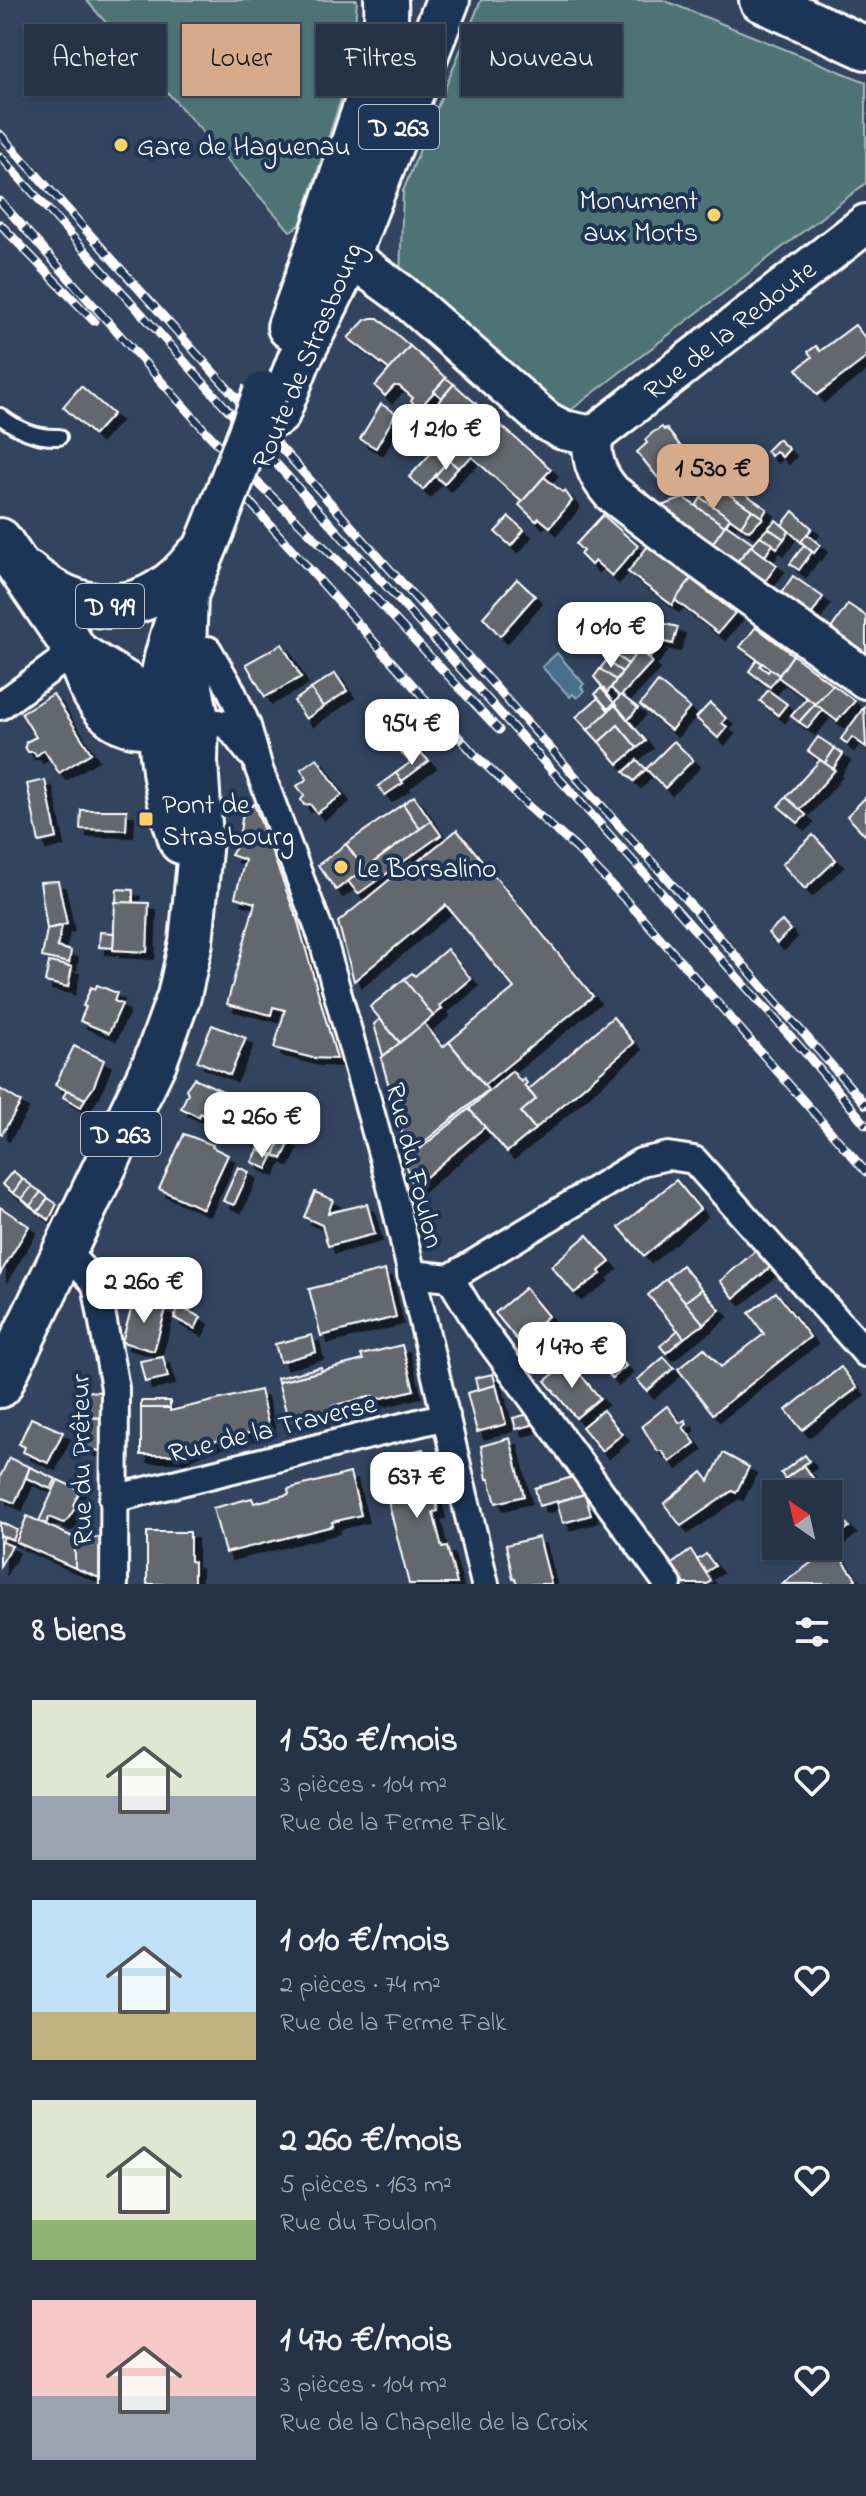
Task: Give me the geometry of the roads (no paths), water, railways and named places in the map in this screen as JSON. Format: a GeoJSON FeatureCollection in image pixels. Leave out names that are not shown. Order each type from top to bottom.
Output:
{"type":"FeatureCollection","features":[{"type":"Feature","properties":{"kind":"main road","name":"Route de Strasbourg"},"geometry":{"type":"LineString","coordinates":[[384,18],[402,0]]}},
{"type":"Feature","properties":{"kind":"main road","name":"Route de Strasbourg"},"geometry":{"type":"LineString","coordinates":[[272,404],[299,360],[349,254],[448,0]]}},
{"type":"Feature","properties":{"kind":"main road"},"geometry":{"type":"LineString","coordinates":[[761,0],[866,48]]}},
{"type":"Feature","properties":{"kind":"main road","name":"Route de Strasbourg"},"geometry":{"type":"LineString","coordinates":[[0,1386],[155,1062],[179,996],[191,942],[196,884],[176,824],[164,765],[173,715],[166,660],[186,595],[218,534],[272,404],[317,250],[368,96]]}},
{"type":"Feature","properties":{"kind":"main road","name":"Route de Strasbourg"},"geometry":{"type":"LineString","coordinates":[[173,715],[208,650],[218,534]]}},
{"type":"Feature","properties":{"kind":"main road","name":"D 919"},"geometry":{"type":"LineString","coordinates":[[1,542],[45,587],[73,600],[105,606],[137,603],[156,594],[182,574],[218,534]]}},
{"type":"Feature","properties":{"kind":"main road","name":"D 919"},"geometry":{"type":"LineString","coordinates":[[1,542],[77,652],[173,715]]}},
{"type":"Feature","properties":{"kind":"street"},"geometry":{"type":"LineString","coordinates":[[374,96],[367,149],[341,236],[349,254],[400,293],[546,421],[563,430],[593,436],[593,460],[603,483],[612,493],[866,679]]}},
{"type":"Feature","properties":{"kind":"street","name":"Rue de la Redoute"},"geometry":{"type":"LineString","coordinates":[[593,436],[866,224]]}},
{"type":"Feature","properties":{"kind":"street","name":"Rue du Foulon"},"geometry":{"type":"LineString","coordinates":[[208,650],[247,726],[259,769],[322,937],[392,1190],[485,1584]]}},
{"type":"Feature","properties":{"kind":"street"},"geometry":{"type":"LineString","coordinates":[[0,706],[77,652]]}},
{"type":"Feature","properties":{"kind":"street","name":"Rue du Foulon"},"geometry":{"type":"LineString","coordinates":[[173,715],[228,725],[238,735],[259,769]]}},
{"type":"Feature","properties":{"kind":"street"},"geometry":{"type":"LineString","coordinates":[[411,1274],[450,1278],[641,1162],[668,1156],[694,1160],[866,1353]]}},
{"type":"Feature","properties":{"kind":"street","name":"Rue du Prêteur"},"geometry":{"type":"LineString","coordinates":[[66,1252],[96,1284],[115,1388],[114,1584]]}},
{"type":"Feature","properties":{"kind":"street"},"geometry":{"type":"LineString","coordinates":[[450,1278],[478,1324],[668,1584]]}},
{"type":"Feature","properties":{"kind":"street","name":"Rue de la Traverse"},"geometry":{"type":"LineString","coordinates":[[113,1499],[446,1416]]}},
{"type":"Feature","properties":{"kind":"lane"},"geometry":{"type":"LineString","coordinates":[[0,416],[13,426],[42,438],[59,437]]}},
{"type":"Feature","properties":{"kind":"water"},"geometry":{"type":"Polygon","coordinates":[[[557,653],[584,684],[581,687],[584,691],[577,698],[573,694],[570,697],[542,667],[557,653]]]}},
{"type":"Feature","properties":{"kind":"railway"},"geometry":{"type":"LineString","coordinates":[[0,134],[866,1105]]}},
{"type":"Feature","properties":{"kind":"railway"},"geometry":{"type":"LineString","coordinates":[[0,156],[809,1057],[866,1125]]}},
{"type":"Feature","properties":{"kind":"railway"},"geometry":{"type":"LineString","coordinates":[[0,201],[211,437],[362,584],[499,730]]}},
{"type":"Feature","properties":{"kind":"railway"},"geometry":{"type":"LineString","coordinates":[[0,224],[94,321]]}},
{"type":"Feature","properties":{"kind":"railway"},"geometry":{"type":"LineString","coordinates":[[248,500],[474,754],[576,848],[640,915],[866,1172]]}},
{"type":"Feature","properties":{"kind":"place","name":"Gare de Haguenau"},"geometry":{"type":"Point","coordinates":[121,145]}},
{"type":"Feature","properties":{"kind":"place","name":"Monument aux Morts"},"geometry":{"type":"Point","coordinates":[714,215]}},
{"type":"Feature","properties":{"kind":"place","name":"Pont de Strasbourg"},"geometry":{"type":"Point","coordinates":[146,819]}},
{"type":"Feature","properties":{"kind":"place","name":"Le Borsalino"},"geometry":{"type":"Point","coordinates":[341,867]}}]}
